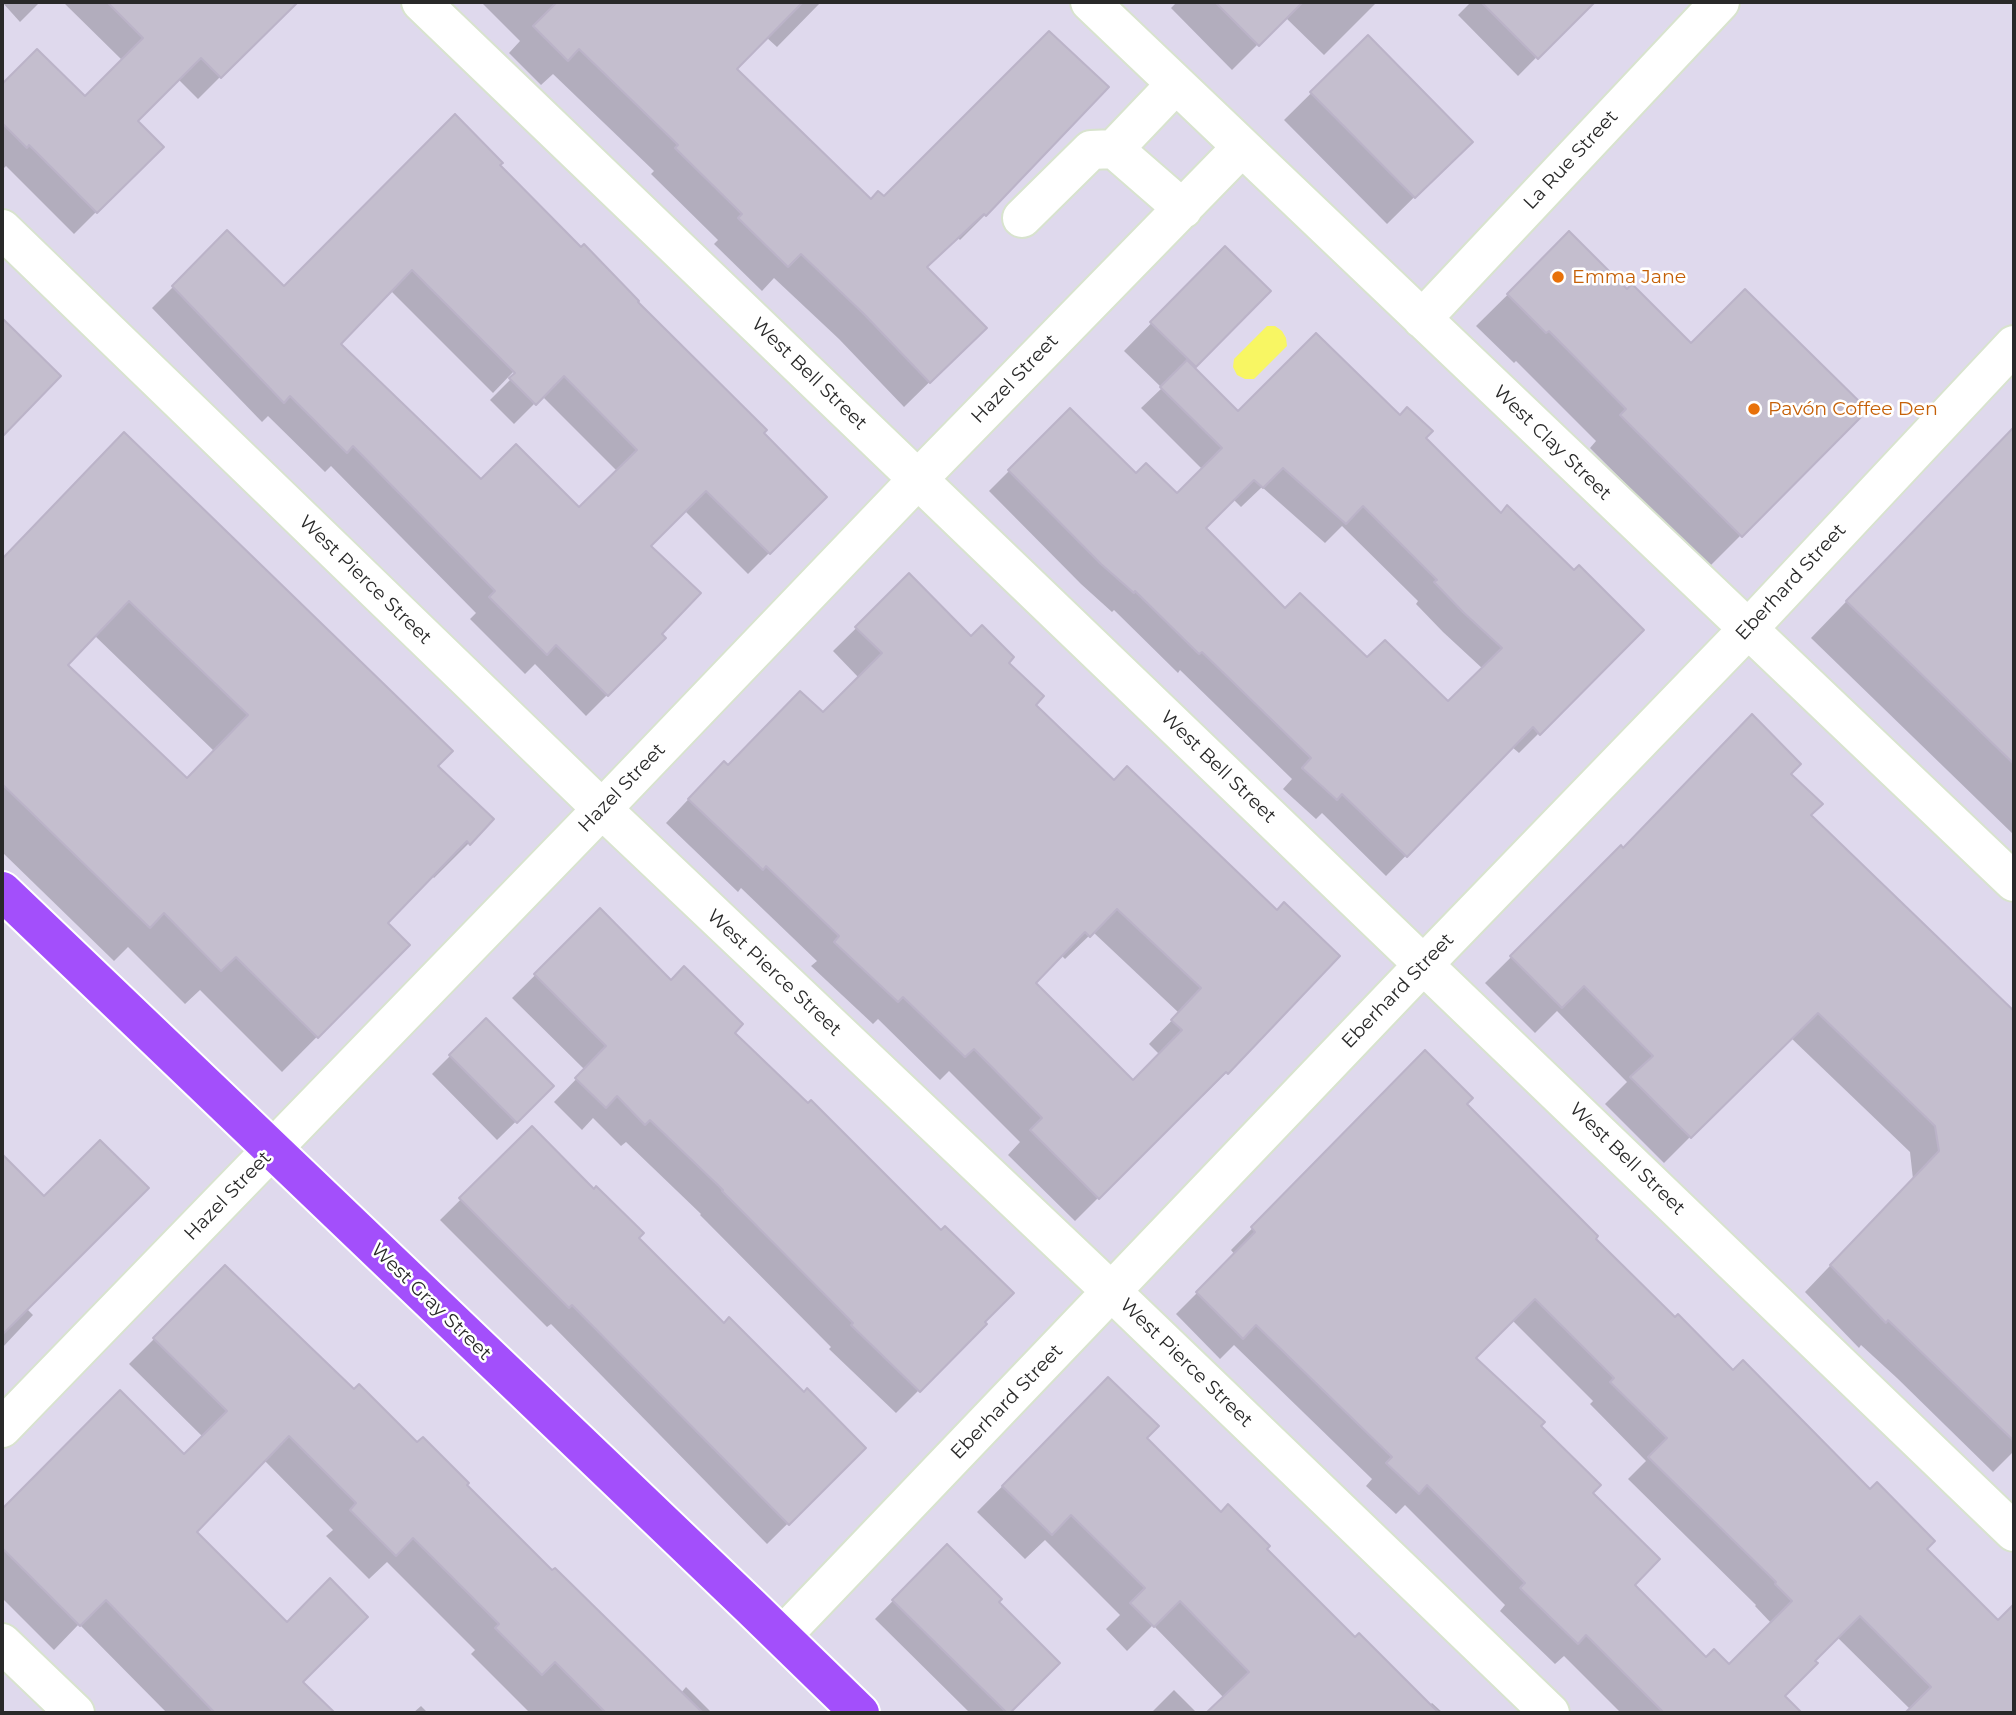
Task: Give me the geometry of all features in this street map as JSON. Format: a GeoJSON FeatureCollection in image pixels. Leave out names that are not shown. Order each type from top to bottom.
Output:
{"type":"FeatureCollection","features":[{"type":"Feature","properties":{"kind":"main road","name":"West Gray Street"},"geometry":{"type":"LineString","coordinates":[[2,891],[860,1713]]}},
{"type":"Feature","properties":{"kind":"street","name":"West Bell Street"},"geometry":{"type":"LineString","coordinates":[[421,2],[2014,1532]]}},
{"type":"Feature","properties":{"kind":"street","name":"West Clay Street"},"geometry":{"type":"LineString","coordinates":[[1090,2],[2014,882]]}},
{"type":"Feature","properties":{"kind":"street","name":"La Rue Street"},"geometry":{"type":"LineString","coordinates":[[1422,319],[1720,2]]}},
{"type":"Feature","properties":{"kind":"street"},"geometry":{"type":"LineString","coordinates":[[1114,149],[1176,84]]}},
{"type":"Feature","properties":{"kind":"street","name":"Hazel Street"},"geometry":{"type":"LineString","coordinates":[[2,1428],[1242,147]]}},
{"type":"Feature","properties":{"kind":"street"},"geometry":{"type":"LineString","coordinates":[[1022,218],[1091,150],[1114,149],[1183,209]]}},
{"type":"Feature","properties":{"kind":"street","name":"West Pierce Street"},"geometry":{"type":"LineString","coordinates":[[2,229],[602,809],[1112,1292],[1550,1713]]}},
{"type":"Feature","properties":{"kind":"street","name":"Eberhard Street"},"geometry":{"type":"LineString","coordinates":[[782,1636],[1747,630],[2014,345]]}},
{"type":"Feature","properties":{"kind":"street"},"geometry":{"type":"LineString","coordinates":[[2,1643],[75,1713]]}},
{"type":"Feature","properties":{"kind":"shaded area"},"geometry":{"type":"Polygon","coordinates":[[[1267,326],[1275,326],[1282,331],[1287,346],[1254,379],[1237,375],[1233,367],[1234,359],[1267,326]]]}},
{"type":"Feature","properties":{"kind":"building"},"geometry":{"type":"Polygon","coordinates":[[[107,2],[298,2],[221,78],[201,58],[138,121],[164,147],[97,213],[29,145],[27,148],[2,123],[2,84],[37,49],[85,96],[143,38],[107,2]]]}},
{"type":"Feature","properties":{"kind":"building"},"geometry":{"type":"Polygon","coordinates":[[[557,2],[803,2],[737,69],[871,199],[878,191],[884,196],[1049,31],[1109,87],[986,216],[984,214],[927,267],[987,328],[930,383],[864,314],[801,254],[788,267],[738,218],[742,214],[675,148],[678,145],[579,49],[568,61],[533,26],[557,2]]]}},
{"type":"Feature","properties":{"kind":"building"},"geometry":{"type":"Polygon","coordinates":[[[1215,2],[1303,2],[1259,46],[1215,2]]]}},
{"type":"Feature","properties":{"kind":"building"},"geometry":{"type":"Polygon","coordinates":[[[1481,2],[1595,2],[1538,59],[1481,2]]]}},
{"type":"Feature","properties":{"kind":"building"},"geometry":{"type":"Polygon","coordinates":[[[1368,35],[1473,142],[1415,198],[1310,92],[1368,35]]]}},
{"type":"Feature","properties":{"kind":"building"},"geometry":{"type":"Polygon","coordinates":[[[455,114],[503,163],[500,165],[581,247],[584,244],[638,302],[767,430],[764,433],[827,497],[770,554],[706,491],[651,546],[701,593],[662,634],[666,638],[608,696],[556,645],[547,655],[489,597],[495,591],[353,446],[347,453],[290,396],[284,403],[172,286],[227,230],[284,286],[455,114]],[[412,270],[341,344],[481,479],[516,444],[579,507],[637,450],[564,376],[536,405],[509,378],[515,373],[412,270]]]}},
{"type":"Feature","properties":{"kind":"building"},"geometry":{"type":"Polygon","coordinates":[[[1569,231],[1627,289],[1632,284],[1691,343],[1745,289],[1868,410],[1742,537],[1620,415],[1626,409],[1549,331],[1546,333],[1507,294],[1569,231]]]}},
{"type":"Feature","properties":{"kind":"building"},"geometry":{"type":"Polygon","coordinates":[[[1225,246],[1271,291],[1196,367],[1150,322],[1225,246]]]}},
{"type":"Feature","properties":{"kind":"building"},"geometry":{"type":"Polygon","coordinates":[[[2,318],[61,376],[2,437],[2,318]]]}},
{"type":"Feature","properties":{"kind":"building"},"geometry":{"type":"Polygon","coordinates":[[[1316,333],[1400,415],[1407,407],[1433,431],[1426,438],[1501,513],[1507,505],[1574,570],[1579,565],[1644,630],[1540,735],[1533,727],[1407,857],[1342,794],[1337,800],[1302,768],[1311,758],[1202,652],[1199,654],[1135,591],[1134,593],[1101,564],[1008,470],[1070,408],[1136,473],[1146,463],[1177,493],[1222,448],[1160,387],[1187,360],[1238,411],[1316,333]],[[1283,468],[1263,488],[1254,480],[1206,528],[1285,608],[1300,593],[1367,657],[1385,640],[1448,701],[1502,648],[1463,612],[1434,582],[1437,580],[1363,506],[1346,524],[1283,468]]]}},
{"type":"Feature","properties":{"kind":"building"},"geometry":{"type":"Polygon","coordinates":[[[2014,427],[2014,764],[1846,601],[2014,427]]]}},
{"type":"Feature","properties":{"kind":"building"},"geometry":{"type":"Polygon","coordinates":[[[124,432],[453,751],[438,766],[494,819],[470,845],[467,841],[388,923],[410,945],[318,1038],[236,957],[221,971],[164,913],[150,928],[2,784],[2,559],[124,432]],[[129,601],[68,665],[187,778],[248,715],[129,601]]]}},
{"type":"Feature","properties":{"kind":"building"},"geometry":{"type":"Polygon","coordinates":[[[909,573],[971,636],[982,625],[1014,657],[1009,663],[1044,696],[1036,705],[1114,780],[1127,766],[1277,910],[1284,902],[1340,956],[1228,1074],[1226,1072],[1099,1199],[1030,1130],[1042,1118],[974,1049],[965,1057],[903,997],[898,1002],[834,942],[839,936],[766,866],[763,870],[688,799],[724,761],[728,765],[800,691],[823,712],[882,653],[855,627],[909,573]],[[1117,909],[1090,937],[1085,932],[1036,983],[1133,1080],[1182,1030],[1171,1020],[1201,988],[1117,909]]]}},
{"type":"Feature","properties":{"kind":"building"},"geometry":{"type":"Polygon","coordinates":[[[1752,714],[1801,764],[1791,774],[1823,804],[1811,815],[2014,1011],[2014,1441],[1888,1320],[1886,1323],[1830,1265],[1939,1151],[1935,1126],[1818,1013],[1691,1138],[1630,1077],[1653,1056],[1584,986],[1562,1008],[1510,956],[1621,845],[1623,848],[1752,714]]]}},
{"type":"Feature","properties":{"kind":"building"},"geometry":{"type":"Polygon","coordinates":[[[600,908],[671,980],[684,966],[743,1024],[735,1033],[808,1103],[811,1100],[941,1230],[945,1226],[1014,1293],[920,1392],[851,1325],[853,1323],[723,1190],[650,1120],[645,1125],[617,1096],[606,1108],[575,1078],[606,1046],[534,974],[600,908]]]}},
{"type":"Feature","properties":{"kind":"building"},"geometry":{"type":"Polygon","coordinates":[[[486,1018],[554,1086],[517,1123],[449,1055],[486,1018]]]}},
{"type":"Feature","properties":{"kind":"building"},"geometry":{"type":"Polygon","coordinates":[[[1425,1050],[1473,1098],[1467,1104],[1675,1317],[1678,1314],[1733,1370],[1743,1360],[1870,1489],[1877,1482],[1935,1541],[1927,1549],[1998,1620],[2014,1604],[2014,1713],[1905,1713],[1931,1687],[1860,1616],[1785,1696],[1802,1713],[1664,1713],[1586,1635],[1578,1644],[1520,1588],[1525,1583],[1427,1485],[1419,1494],[1386,1463],[1392,1457],[1256,1325],[1243,1339],[1196,1292],[1255,1232],[1251,1227],[1425,1050]],[[1535,1299],[1476,1358],[1545,1422],[1541,1426],[1601,1485],[1593,1493],[1660,1559],[1635,1585],[1706,1657],[1714,1649],[1729,1664],[1792,1601],[1776,1582],[1648,1457],[1667,1438],[1610,1382],[1614,1378],[1535,1299]]]}},
{"type":"Feature","properties":{"kind":"building"},"geometry":{"type":"Polygon","coordinates":[[[532,1126],[594,1189],[596,1186],[644,1233],[639,1238],[724,1323],[729,1317],[804,1392],[807,1388],[866,1448],[789,1525],[572,1305],[569,1308],[459,1198],[532,1126]]]}},
{"type":"Feature","properties":{"kind":"building"},"geometry":{"type":"Polygon","coordinates":[[[100,1140],[149,1188],[2,1335],[2,1154],[44,1196],[100,1140]]]}},
{"type":"Feature","properties":{"kind":"building"},"geometry":{"type":"Polygon","coordinates":[[[225,1265],[354,1389],[359,1384],[417,1442],[423,1437],[552,1570],[555,1568],[703,1713],[606,1713],[555,1662],[542,1675],[495,1628],[499,1624],[413,1538],[396,1556],[350,1510],[356,1503],[289,1436],[197,1532],[287,1622],[330,1578],[368,1617],[303,1682],[335,1713],[215,1713],[106,1600],[80,1626],[2,1548],[2,1509],[120,1390],[184,1454],[227,1411],[153,1338],[225,1265]]]}},
{"type":"Feature","properties":{"kind":"building"},"geometry":{"type":"Polygon","coordinates":[[[1108,1377],[1159,1426],[1147,1438],[1221,1512],[1228,1504],[1270,1546],[1267,1549],[1355,1637],[1359,1633],[1439,1713],[1206,1713],[1249,1672],[1180,1601],[1154,1627],[1130,1603],[1145,1588],[1071,1515],[1052,1535],[1002,1486],[1108,1377]]]}},
{"type":"Feature","properties":{"kind":"building"},"geometry":{"type":"Polygon","coordinates":[[[947,1544],[1002,1599],[999,1602],[1060,1663],[1010,1713],[892,1600],[947,1544]]]}},
{"type":"Feature","properties":{"kind":"place","name":"Emma Jane"},"geometry":{"type":"Point","coordinates":[1558,277]}},
{"type":"Feature","properties":{"kind":"place","name":"Pavón Coffee Den"},"geometry":{"type":"Point","coordinates":[1754,409]}}]}
